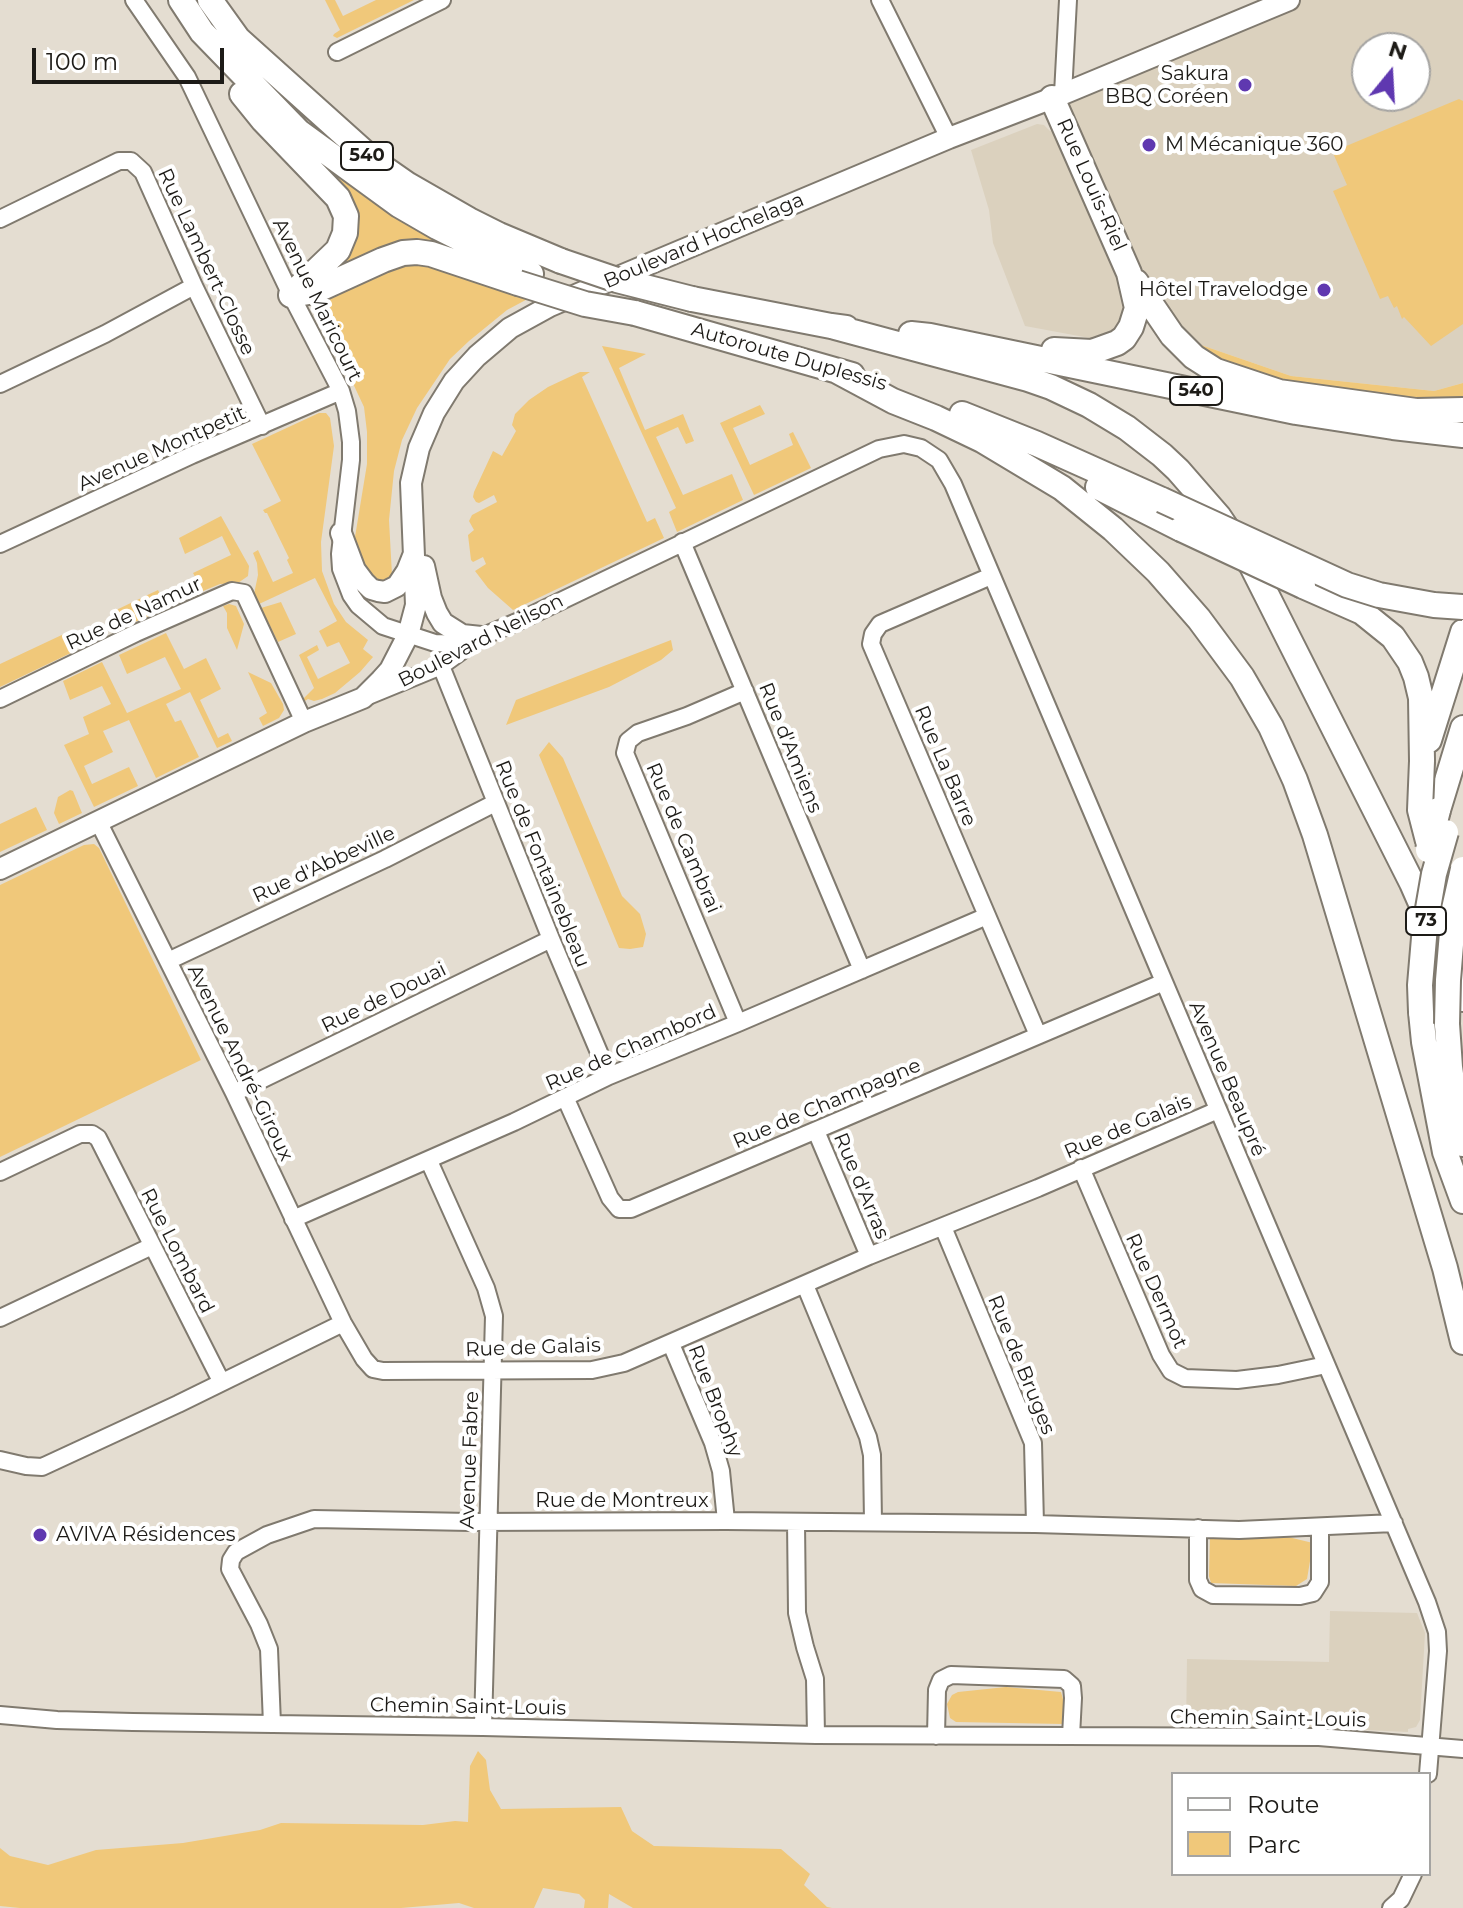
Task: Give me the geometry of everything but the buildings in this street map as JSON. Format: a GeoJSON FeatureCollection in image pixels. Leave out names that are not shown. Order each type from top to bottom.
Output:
{"type":"FeatureCollection","features":[{"type":"Feature","properties":{"kind":"highway"},"geometry":{"type":"LineString","coordinates":[[170,0],[188,29],[263,120],[338,198],[346,216],[345,233],[338,250],[291,295]]}},
{"type":"Feature","properties":{"kind":"highway","name":"Autoroute Duplessis"},"geometry":{"type":"LineString","coordinates":[[181,0],[202,32],[299,132],[399,205],[524,278],[904,390],[1037,444],[1347,585],[1379,595],[1463,607]]}},
{"type":"Feature","properties":{"kind":"highway","name":"Autoroute Duplessis"},"geometry":{"type":"LineString","coordinates":[[210,0],[238,39],[375,162],[469,220],[561,261],[617,280],[692,299],[831,326],[930,336],[1296,412],[1463,435]]}},
{"type":"Feature","properties":{"kind":"highway","name":"Rue Louis-Riel"},"geometry":{"type":"LineString","coordinates":[[1058,96],[1129,273]]}},
{"type":"Feature","properties":{"kind":"highway"},"geometry":{"type":"LineString","coordinates":[[291,295],[315,291],[403,253],[431,254],[524,278]]}},
{"type":"Feature","properties":{"kind":"highway"},"geometry":{"type":"LineString","coordinates":[[1015,348],[1092,352],[1117,343],[1131,327],[1137,308],[1129,273]]}},
{"type":"Feature","properties":{"kind":"highway"},"geometry":{"type":"LineString","coordinates":[[1129,273],[1172,335],[1194,357],[1216,371],[1285,394]]}},
{"type":"Feature","properties":{"kind":"highway"},"geometry":{"type":"LineString","coordinates":[[831,326],[1051,387],[1127,428],[1162,455],[1194,487],[1252,566],[1412,883],[1463,999]]}},
{"type":"Feature","properties":{"kind":"highway"},"geometry":{"type":"LineString","coordinates":[[930,336],[1285,394],[1416,411],[1463,410]]}},
{"type":"Feature","properties":{"kind":"highway"},"geometry":{"type":"LineString","coordinates":[[837,371],[893,401],[982,440],[1062,488],[1113,529],[1158,572],[1199,619],[1242,677],[1277,740],[1315,835],[1445,1268],[1463,1342]]}},
{"type":"Feature","properties":{"kind":"highway"},"geometry":{"type":"LineString","coordinates":[[970,417],[1125,502],[1362,612],[1393,637],[1410,662],[1421,698],[1420,810],[1427,838],[1436,857],[1463,892]]}},
{"type":"Feature","properties":{"kind":"highway"},"geometry":{"type":"LineString","coordinates":[[1422,761],[1463,632]]}},
{"type":"Feature","properties":{"kind":"highway"},"geometry":{"type":"LineString","coordinates":[[1442,821],[1463,728]]}},
{"type":"Feature","properties":{"kind":"highway","name":"73"},"geometry":{"type":"LineString","coordinates":[[1463,787],[1442,821],[1425,926],[1420,985],[1424,1042],[1445,1152],[1463,1201]]}},
{"type":"Feature","properties":{"kind":"highway"},"geometry":{"type":"LineString","coordinates":[[1463,869],[1454,909],[1447,1024],[1450,1067],[1463,1144]]}},
{"type":"Feature","properties":{"kind":"main road","name":"Boulevard Hochelaga"},"geometry":{"type":"LineString","coordinates":[[363,698],[390,670],[408,635],[413,616],[416,594],[411,501],[419,448],[434,413],[454,381],[510,328],[550,306],[949,138],[1289,0]]}},
{"type":"Feature","properties":{"kind":"main road"},"geometry":{"type":"LineString","coordinates":[[341,533],[355,570],[371,589],[385,592],[397,586],[407,571],[413,555],[413,532]]}},
{"type":"Feature","properties":{"kind":"main road"},"geometry":{"type":"LineString","coordinates":[[413,532],[427,574],[431,598],[443,623],[462,635],[481,637]]}},
{"type":"Feature","properties":{"kind":"main road","name":"Boulevard Neilson"},"geometry":{"type":"LineString","coordinates":[[0,869],[304,722],[363,698]]}},
{"type":"Feature","properties":{"kind":"street","name":"Avenue Maricourt"},"geometry":{"type":"LineString","coordinates":[[134,0],[187,77],[291,295],[341,391],[351,442],[341,533],[341,569],[351,595],[370,617],[383,626],[408,635],[450,644],[481,637]]}},
{"type":"Feature","properties":{"kind":"street"},"geometry":{"type":"LineString","coordinates":[[337,52],[442,0]]}},
{"type":"Feature","properties":{"kind":"street"},"geometry":{"type":"LineString","coordinates":[[880,0],[949,138]]}},
{"type":"Feature","properties":{"kind":"street","name":"Rue Louis-Riel"},"geometry":{"type":"LineString","coordinates":[[1058,96],[1068,0]]}},
{"type":"Feature","properties":{"kind":"street","name":"Rue Lambert-Closse"},"geometry":{"type":"LineString","coordinates":[[0,219],[119,161],[131,161],[143,172],[262,426]]}},
{"type":"Feature","properties":{"kind":"street"},"geometry":{"type":"LineString","coordinates":[[0,384],[105,334],[194,286]]}},
{"type":"Feature","properties":{"kind":"street","name":"Avenue Montpetit"},"geometry":{"type":"LineString","coordinates":[[0,544],[192,455],[341,391]]}},
{"type":"Feature","properties":{"kind":"street","name":"Boulevard Neilson"},"geometry":{"type":"LineString","coordinates":[[363,698],[441,666],[481,637],[879,449],[904,444],[921,448]]}},
{"type":"Feature","properties":{"kind":"street","name":"Avenue Beaupré"},"geometry":{"type":"LineString","coordinates":[[921,448],[946,469],[1427,1602],[1437,1632],[1438,1651],[1428,1772]]}},
{"type":"Feature","properties":{"kind":"street","name":"Rue d'Amiens"},"geometry":{"type":"LineString","coordinates":[[682,542],[862,970]]}},
{"type":"Feature","properties":{"kind":"street","name":"Rue La Barre"},"geometry":{"type":"LineString","coordinates":[[991,576],[880,624],[871,644],[1038,1035]]}},
{"type":"Feature","properties":{"kind":"street","name":"Rue de Namur"},"geometry":{"type":"LineString","coordinates":[[0,699],[136,633],[232,591],[244,593],[304,722]]}},
{"type":"Feature","properties":{"kind":"street","name":"Rue de Fontainebleau"},"geometry":{"type":"LineString","coordinates":[[441,666],[609,1076]]}},
{"type":"Feature","properties":{"kind":"street","name":"Rue de Cambrai"},"geometry":{"type":"LineString","coordinates":[[738,1023],[625,753],[628,741],[638,733],[745,691]]}},
{"type":"Feature","properties":{"kind":"street","name":"Rue d'Abbeville"},"geometry":{"type":"LineString","coordinates":[[168,961],[385,859],[495,803]]}},
{"type":"Feature","properties":{"kind":"street","name":"Avenue André-Giroux"},"geometry":{"type":"LineString","coordinates":[[98,821],[234,1093],[343,1323]]}},
{"type":"Feature","properties":{"kind":"street","name":"Rue de Chambord"},"geometry":{"type":"LineString","coordinates":[[293,1219],[429,1161],[609,1076],[987,916]]}},
{"type":"Feature","properties":{"kind":"street","name":"Rue de Douai"},"geometry":{"type":"LineString","coordinates":[[234,1093],[551,939]]}},
{"type":"Feature","properties":{"kind":"street","name":"Rue de Champagne"},"geometry":{"type":"LineString","coordinates":[[565,1097],[610,1198],[619,1209],[631,1209],[1164,982]]}},
{"type":"Feature","properties":{"kind":"street","name":"Rue de Galais"},"geometry":{"type":"LineString","coordinates":[[343,1323],[364,1359],[373,1369],[383,1371],[592,1370],[624,1363],[869,1256],[1218,1110]]}},
{"type":"Feature","properties":{"kind":"street","name":"Rue d'Arras"},"geometry":{"type":"LineString","coordinates":[[816,1131],[869,1256]]}},
{"type":"Feature","properties":{"kind":"street","name":"Rue Lombard"},"geometry":{"type":"LineString","coordinates":[[0,1172],[80,1134],[92,1134],[98,1138],[221,1381]]}},
{"type":"Feature","properties":{"kind":"street","name":"Avenue Fabre"},"geometry":{"type":"LineString","coordinates":[[429,1161],[491,1302],[494,1316],[483,1727]]}},
{"type":"Feature","properties":{"kind":"street","name":"Rue Dermot"},"geometry":{"type":"LineString","coordinates":[[1081,1168],[1161,1355],[1171,1371],[1185,1378],[1237,1380],[1326,1365]]}},
{"type":"Feature","properties":{"kind":"street","name":"Rue de Bruges"},"geometry":{"type":"LineString","coordinates":[[943,1227],[1033,1443],[1035,1524]]}},
{"type":"Feature","properties":{"kind":"street"},"geometry":{"type":"LineString","coordinates":[[0,1318],[152,1246]]}},
{"type":"Feature","properties":{"kind":"street"},"geometry":{"type":"LineString","coordinates":[[805,1285],[868,1437],[872,1455],[873,1522]]}},
{"type":"Feature","properties":{"kind":"street"},"geometry":{"type":"LineString","coordinates":[[0,1460],[42,1467],[343,1323]]}},
{"type":"Feature","properties":{"kind":"street","name":"Rue Brophy"},"geometry":{"type":"LineString","coordinates":[[671,1344],[713,1443],[721,1471],[726,1521]]}},
{"type":"Feature","properties":{"kind":"street","name":"Rue de Montreux"},"geometry":{"type":"LineString","coordinates":[[272,1724],[269,1649],[230,1569],[231,1560],[236,1552],[267,1535],[314,1519],[873,1522],[1239,1530],[1394,1523]]}},
{"type":"Feature","properties":{"kind":"street"},"geometry":{"type":"LineString","coordinates":[[796,1522],[797,1613],[815,1679],[816,1735]]}},
{"type":"Feature","properties":{"kind":"street"},"geometry":{"type":"LineString","coordinates":[[1198,1528],[1198,1580],[1202,1589],[1213,1595],[1300,1596],[1313,1593],[1320,1582],[1320,1527]]}},
{"type":"Feature","properties":{"kind":"street"},"geometry":{"type":"LineString","coordinates":[[936,1736],[937,1690],[941,1680],[951,1675],[1064,1679],[1072,1686],[1071,1736]]}},
{"type":"Feature","properties":{"kind":"street","name":"Chemin Saint-Louis"},"geometry":{"type":"LineString","coordinates":[[0,1715],[57,1720],[816,1735],[1319,1737],[1463,1749]]}},
{"type":"Feature","properties":{"kind":"street"},"geometry":{"type":"LineString","coordinates":[[1391,1908],[1401,1899],[1412,1876]]}},
{"type":"Feature","properties":{"kind":"shaded area"},"geometry":{"type":"Polygon","coordinates":[[[1289,0],[1463,0],[1463,383],[1434,391],[1291,376],[1172,335],[1052,98],[1289,0]]]}},
{"type":"Feature","properties":{"kind":"shaded area"},"geometry":{"type":"Polygon","coordinates":[[[1037,124],[1053,130],[1128,302],[1116,334],[1095,339],[1025,326],[993,243],[989,210],[971,150],[1037,124]]]}},
{"type":"Feature","properties":{"kind":"shaded area"},"geometry":{"type":"Polygon","coordinates":[[[1330,1611],[1417,1613],[1425,1633],[1420,1720],[1416,1727],[1408,1729],[1408,1732],[1302,1727],[1186,1728],[1187,1659],[1329,1662],[1330,1611]]]}},
{"type":"Feature","properties":{"kind":"green space"},"geometry":{"type":"Polygon","coordinates":[[[325,0],[335,0],[343,16],[376,0],[414,0],[337,38],[333,36],[340,30],[325,0]]]}},
{"type":"Feature","properties":{"kind":"green space"},"geometry":{"type":"Polygon","coordinates":[[[1459,99],[1463,101],[1463,324],[1431,346],[1404,317],[1402,319],[1397,306],[1394,308],[1388,296],[1380,299],[1333,191],[1347,185],[1333,153],[1459,99]]]}},
{"type":"Feature","properties":{"kind":"green space"},"geometry":{"type":"Polygon","coordinates":[[[286,130],[492,266],[441,251],[316,284],[353,238],[286,130]]]}},
{"type":"Feature","properties":{"kind":"green space"},"geometry":{"type":"Polygon","coordinates":[[[402,258],[535,295],[507,310],[450,359],[417,408],[402,440],[394,471],[389,520],[392,575],[382,583],[371,582],[356,549],[355,537],[367,464],[364,407],[321,311],[324,299],[402,258]]]}},
{"type":"Feature","properties":{"kind":"green space"},"geometry":{"type":"Polygon","coordinates":[[[1172,335],[1291,376],[1434,391],[1463,383],[1463,410],[1285,394],[1172,335]]]}},
{"type":"Feature","properties":{"kind":"green space"},"geometry":{"type":"Polygon","coordinates":[[[602,346],[646,354],[619,368],[645,430],[683,414],[694,441],[686,444],[678,427],[656,437],[683,495],[732,474],[743,500],[677,532],[669,512],[676,508],[602,346]]]}},
{"type":"Feature","properties":{"kind":"green space"},"geometry":{"type":"Polygon","coordinates":[[[580,372],[590,372],[582,377],[647,522],[655,518],[664,538],[513,610],[488,588],[475,571],[486,564],[483,557],[473,562],[471,560],[468,535],[474,530],[469,521],[472,515],[497,502],[494,495],[476,502],[474,492],[493,451],[502,456],[516,431],[512,425],[515,414],[548,387],[580,372]]]}},
{"type":"Feature","properties":{"kind":"green space"},"geometry":{"type":"Polygon","coordinates":[[[760,405],[765,414],[733,428],[750,465],[793,445],[789,434],[793,432],[811,468],[754,495],[720,423],[760,405]]]}},
{"type":"Feature","properties":{"kind":"green space"},"geometry":{"type":"Polygon","coordinates":[[[319,413],[326,413],[330,418],[334,446],[321,542],[322,571],[334,604],[346,622],[368,640],[363,649],[373,657],[335,693],[322,699],[305,701],[303,699],[314,688],[299,655],[317,645],[319,650],[307,657],[318,679],[350,663],[339,642],[327,647],[319,631],[337,621],[315,578],[259,604],[254,594],[258,575],[253,553],[258,550],[273,582],[293,573],[287,560],[289,558],[263,510],[281,501],[252,444],[319,413]]]}},
{"type":"Feature","properties":{"kind":"green space"},"geometry":{"type":"Polygon","coordinates":[[[221,516],[249,566],[248,576],[238,583],[220,584],[203,591],[193,573],[231,555],[222,536],[185,554],[179,538],[221,516]]]}},
{"type":"Feature","properties":{"kind":"green space"},"geometry":{"type":"Polygon","coordinates":[[[158,590],[167,608],[121,628],[114,611],[158,590]]]}},
{"type":"Feature","properties":{"kind":"green space"},"geometry":{"type":"Polygon","coordinates":[[[281,602],[296,634],[278,642],[261,608],[281,602]]]}},
{"type":"Feature","properties":{"kind":"green space"},"geometry":{"type":"Polygon","coordinates":[[[223,606],[236,606],[244,624],[237,650],[227,628],[227,613],[223,606]]]}},
{"type":"Feature","properties":{"kind":"green space"},"geometry":{"type":"Polygon","coordinates":[[[66,633],[75,651],[0,687],[0,664],[66,633]]]}},
{"type":"Feature","properties":{"kind":"green space"},"geometry":{"type":"Polygon","coordinates":[[[166,633],[184,669],[206,658],[221,689],[200,700],[218,738],[228,733],[232,741],[217,748],[190,692],[166,704],[175,722],[181,720],[199,757],[156,778],[129,720],[103,731],[113,752],[84,766],[92,784],[129,767],[138,786],[94,807],[64,745],[89,734],[83,717],[111,704],[102,686],[70,700],[63,681],[102,662],[127,713],[181,689],[165,657],[127,674],[119,655],[166,633]]]}},
{"type":"Feature","properties":{"kind":"green space"},"geometry":{"type":"Polygon","coordinates":[[[671,640],[673,650],[661,660],[609,687],[506,725],[516,700],[671,640]]]}},
{"type":"Feature","properties":{"kind":"green space"},"geometry":{"type":"Polygon","coordinates":[[[248,672],[271,683],[283,704],[284,710],[279,718],[263,726],[259,718],[267,713],[248,672]]]}},
{"type":"Feature","properties":{"kind":"green space"},"geometry":{"type":"Polygon","coordinates":[[[549,742],[563,758],[622,896],[640,914],[646,934],[643,947],[619,948],[539,755],[549,742]]]}},
{"type":"Feature","properties":{"kind":"green space"},"geometry":{"type":"Polygon","coordinates":[[[70,790],[82,813],[59,824],[54,813],[58,797],[70,790]]]}},
{"type":"Feature","properties":{"kind":"green space"},"geometry":{"type":"Polygon","coordinates":[[[36,807],[47,830],[0,852],[0,824],[36,807]]]}},
{"type":"Feature","properties":{"kind":"green space"},"geometry":{"type":"Polygon","coordinates":[[[94,844],[99,848],[201,1060],[0,1157],[0,885],[84,845],[94,844]]]}},
{"type":"Feature","properties":{"kind":"green space"},"geometry":{"type":"Polygon","coordinates":[[[1284,1536],[1313,1543],[1307,1579],[1296,1586],[1211,1583],[1210,1539],[1284,1536]]]}},
{"type":"Feature","properties":{"kind":"green space"},"geometry":{"type":"Polygon","coordinates":[[[1006,1687],[1061,1692],[1063,1724],[956,1722],[950,1718],[947,1704],[952,1695],[1006,1687]]]}},
{"type":"Feature","properties":{"kind":"green space"},"geometry":{"type":"Polygon","coordinates":[[[478,1751],[486,1760],[490,1790],[501,1809],[621,1807],[632,1831],[654,1846],[781,1849],[810,1874],[804,1885],[827,1907],[832,1908],[633,1908],[609,1894],[608,1908],[584,1908],[585,1900],[579,1894],[543,1888],[534,1908],[474,1908],[459,1903],[401,1908],[0,1906],[0,1848],[10,1856],[48,1865],[96,1850],[183,1843],[260,1830],[281,1823],[423,1825],[468,1822],[470,1766],[478,1751]]]}},
{"type":"Feature","properties":{"kind":"place","name":"Sakura BBQ Coréen"},"geometry":{"type":"Point","coordinates":[1245,85]}},
{"type":"Feature","properties":{"kind":"place","name":"M Mécanique 360"},"geometry":{"type":"Point","coordinates":[1149,145]}},
{"type":"Feature","properties":{"kind":"place","name":"Hôtel Travelodge"},"geometry":{"type":"Point","coordinates":[1324,290]}},
{"type":"Feature","properties":{"kind":"place","name":"AVIVA Résidences"},"geometry":{"type":"Point","coordinates":[40,1535]}}]}
